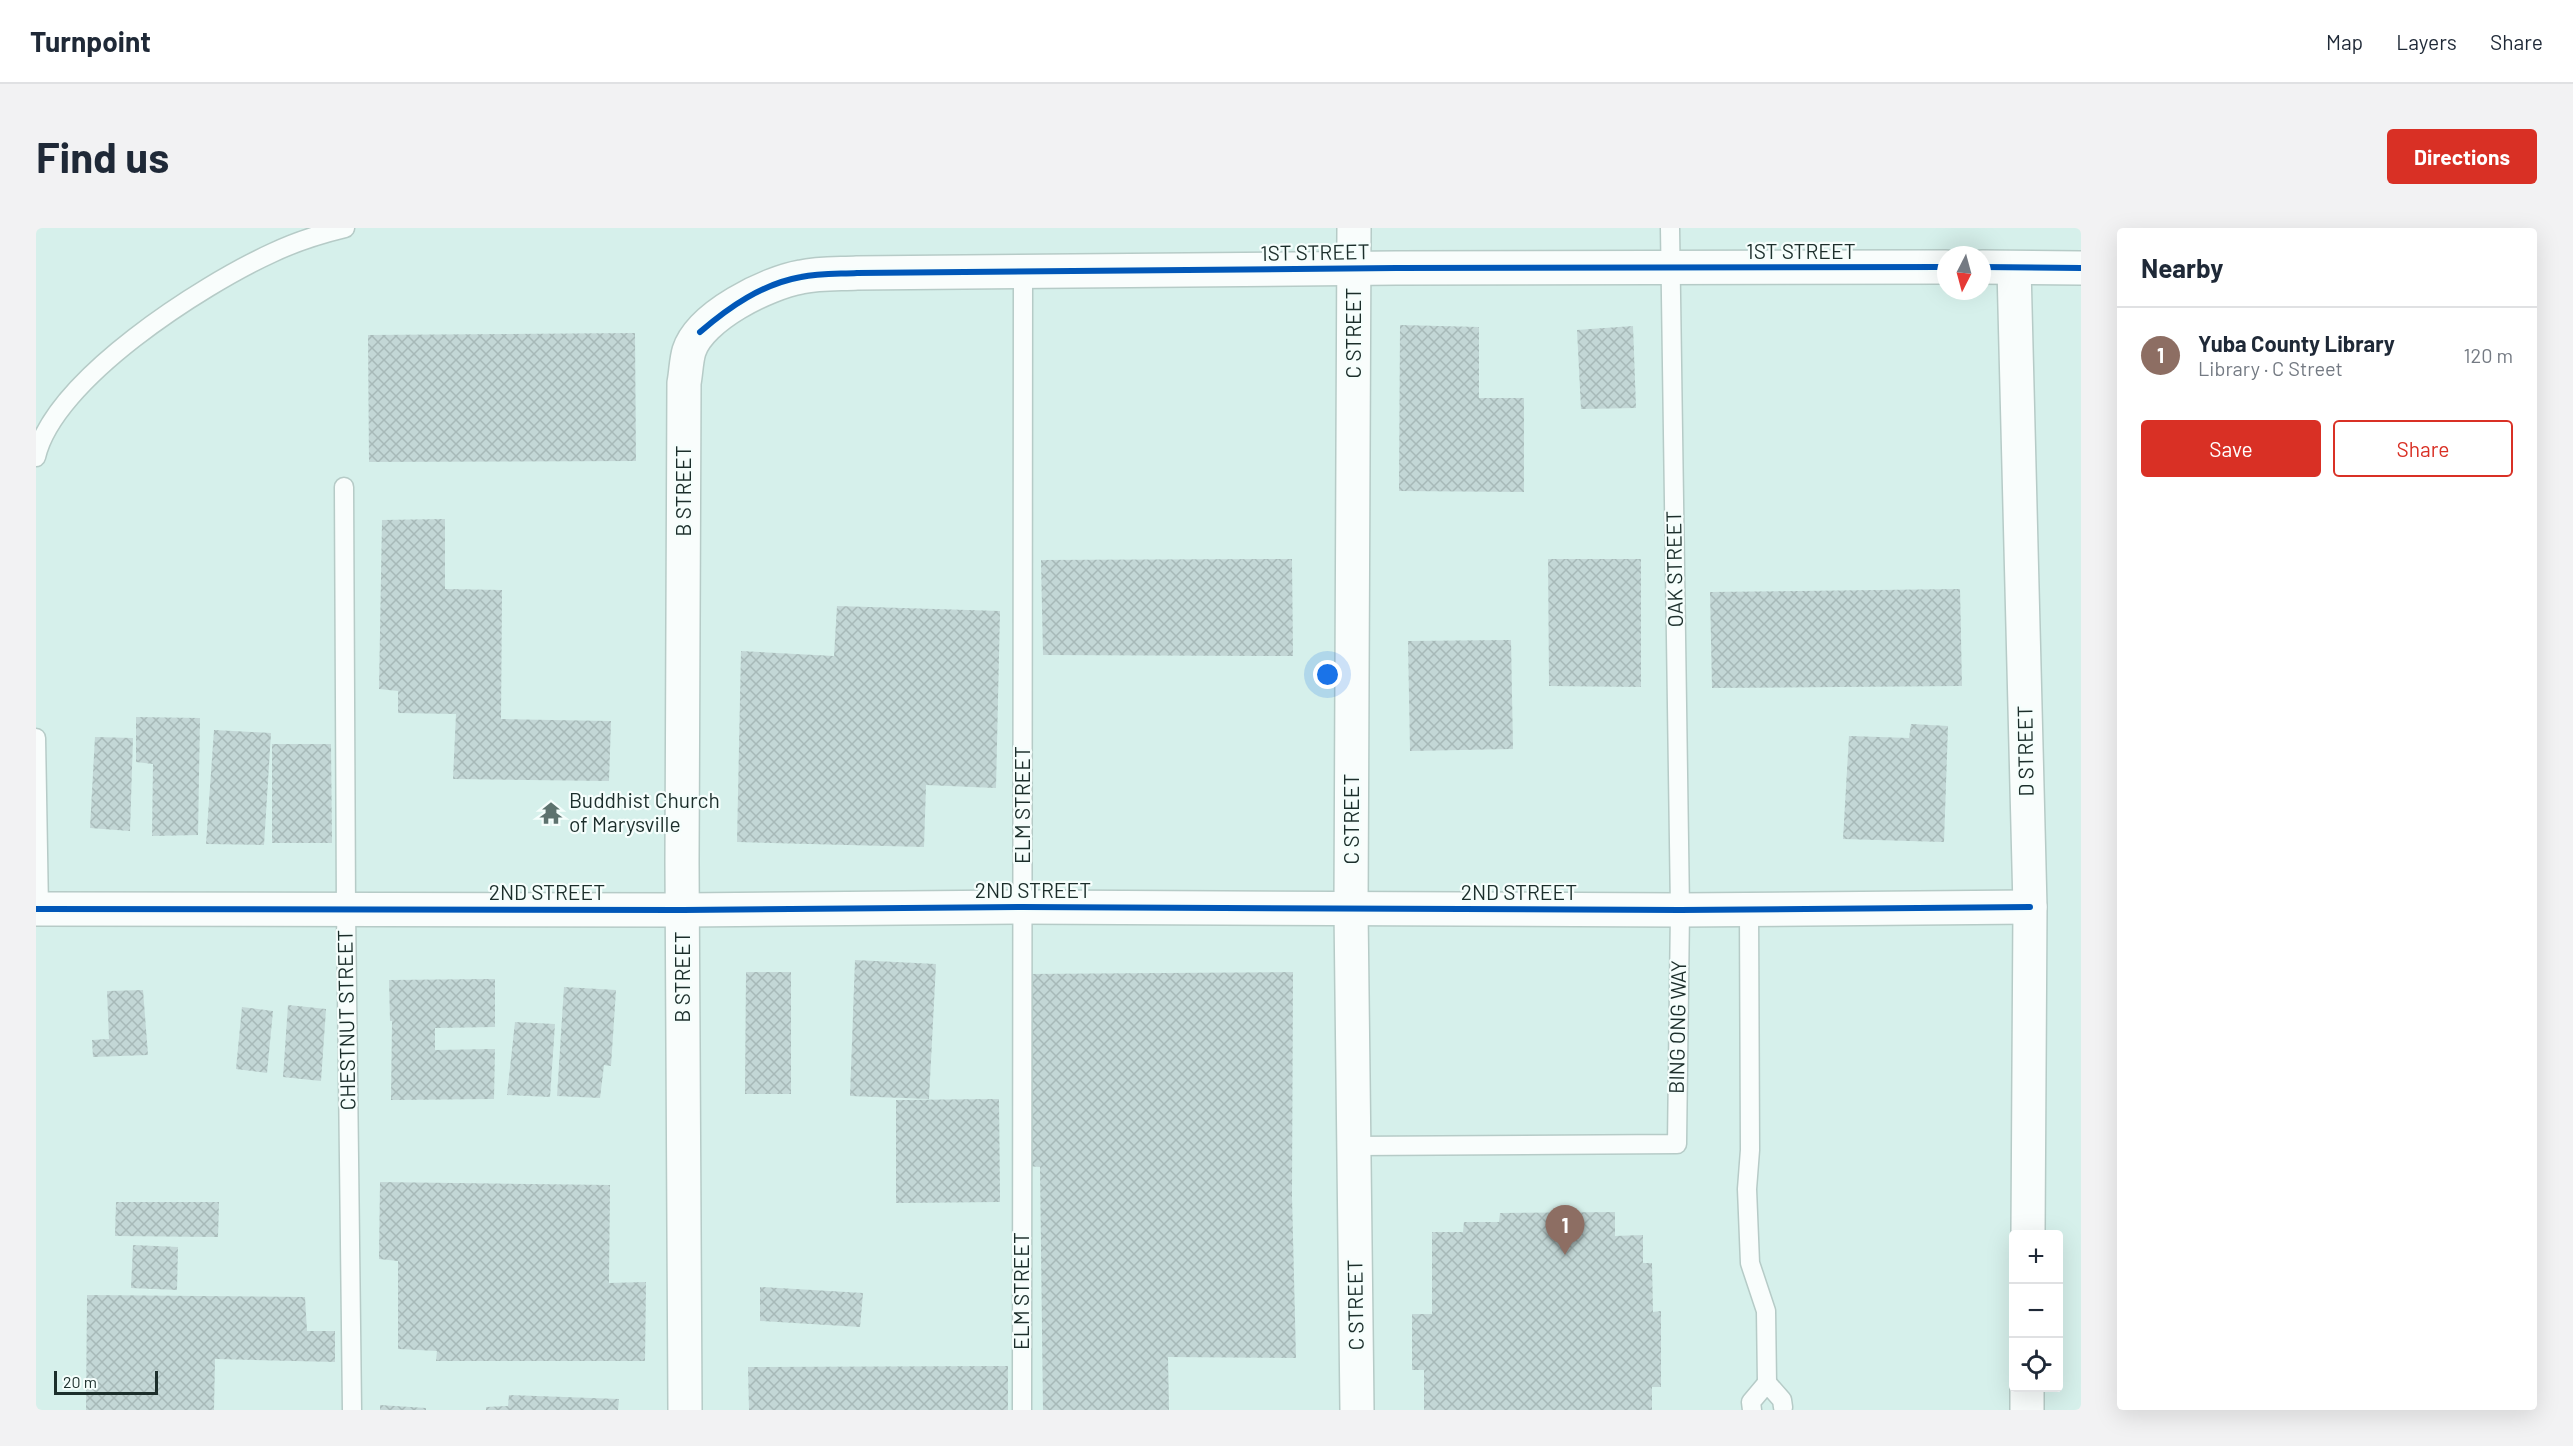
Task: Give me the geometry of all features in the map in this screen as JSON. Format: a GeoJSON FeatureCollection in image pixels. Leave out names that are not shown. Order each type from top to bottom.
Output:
{"type":"FeatureCollection","features":[{"type":"Feature","properties":{"kind":"street","name":"C STREET"},"geometry":{"type":"LineString","coordinates":[[1354,228],[1351,909],[1357,1410]]}},
{"type":"Feature","properties":{"kind":"street","name":"1ST STREET"},"geometry":{"type":"LineString","coordinates":[[700,332],[730,307],[762,290],[801,277],[857,273],[1937,267]]}},
{"type":"Feature","properties":{"kind":"street"},"geometry":{"type":"LineString","coordinates":[[1998,268],[2081,268]]}},
{"type":"Feature","properties":{"kind":"street","name":"D STREET"},"geometry":{"type":"LineString","coordinates":[[1998,268],[2030,907],[2028,1230]]}},
{"type":"Feature","properties":{"kind":"street","name":"B STREET"},"geometry":{"type":"LineString","coordinates":[[685,1410],[684,383],[689,351],[700,332]]}},
{"type":"Feature","properties":{"kind":"street","name":"2ND STREET"},"geometry":{"type":"LineString","coordinates":[[37,909],[683,910],[1023,907],[1680,910],[2030,907]]}},
{"type":"Feature","properties":{"kind":"street"},"geometry":{"type":"LineString","coordinates":[[2027,1392],[2027,1410]]}},
{"type":"Feature","properties":{"kind":"lane"},"geometry":{"type":"LineString","coordinates":[[36,457],[50,424],[72,393],[114,355],[169,314],[221,279],[272,253],[320,234],[345,228]]}},
{"type":"Feature","properties":{"kind":"lane","name":"OAK STREET"},"geometry":{"type":"LineString","coordinates":[[1670,228],[1680,910]]}},
{"type":"Feature","properties":{"kind":"lane","name":"ELM STREET"},"geometry":{"type":"LineString","coordinates":[[1022,1410],[1023,273]]}},
{"type":"Feature","properties":{"kind":"lane","name":"CHESTNUT STREET"},"geometry":{"type":"LineString","coordinates":[[344,487],[352,1410]]}},
{"type":"Feature","properties":{"kind":"lane"},"geometry":{"type":"LineString","coordinates":[[36,738],[37,909]]}},
{"type":"Feature","properties":{"kind":"lane"},"geometry":{"type":"LineString","coordinates":[[1749,909],[1749,1167],[1747,1189],[1750,1263],[1766,1311],[1767,1383],[1782,1401],[1783,1407]]}},
{"type":"Feature","properties":{"kind":"lane","name":"BING ONG WAY"},"geometry":{"type":"LineString","coordinates":[[1354,1146],[1677,1144],[1680,910]]}},
{"type":"Feature","properties":{"kind":"lane"},"geometry":{"type":"LineString","coordinates":[[1752,1410],[1751,1402],[1767,1383]]}},
{"type":"Feature","properties":{"kind":"building"},"geometry":{"type":"Polygon","coordinates":[[[1400,325],[1479,327],[1479,398],[1524,398],[1524,492],[1399,491],[1400,325]]]}},
{"type":"Feature","properties":{"kind":"building"},"geometry":{"type":"Polygon","coordinates":[[[1633,326],[1636,408],[1581,409],[1577,330],[1633,326]]]}},
{"type":"Feature","properties":{"kind":"building"},"geometry":{"type":"Polygon","coordinates":[[[635,333],[636,461],[369,462],[368,335],[635,333]]]}},
{"type":"Feature","properties":{"kind":"building"},"geometry":{"type":"Polygon","coordinates":[[[445,519],[445,589],[502,590],[501,719],[611,721],[609,781],[453,779],[456,714],[398,713],[398,691],[379,689],[382,520],[445,519]]]}},
{"type":"Feature","properties":{"kind":"building"},"geometry":{"type":"Polygon","coordinates":[[[1292,559],[1293,656],[1043,655],[1041,560],[1292,559]]]}},
{"type":"Feature","properties":{"kind":"building"},"geometry":{"type":"Polygon","coordinates":[[[1548,559],[1641,559],[1641,687],[1549,686],[1548,559]]]}},
{"type":"Feature","properties":{"kind":"building"},"geometry":{"type":"Polygon","coordinates":[[[1960,589],[1962,686],[1712,688],[1710,592],[1960,589]]]}},
{"type":"Feature","properties":{"kind":"building"},"geometry":{"type":"Polygon","coordinates":[[[837,606],[1000,611],[996,788],[926,785],[924,847],[737,842],[741,651],[834,656],[837,606]]]}},
{"type":"Feature","properties":{"kind":"building"},"geometry":{"type":"Polygon","coordinates":[[[1511,640],[1513,749],[1410,751],[1408,641],[1511,640]]]}},
{"type":"Feature","properties":{"kind":"building"},"geometry":{"type":"Polygon","coordinates":[[[136,717],[200,718],[198,835],[152,836],[153,764],[136,762],[136,717]]]}},
{"type":"Feature","properties":{"kind":"building"},"geometry":{"type":"Polygon","coordinates":[[[1911,724],[1948,726],[1944,842],[1843,839],[1849,736],[1909,738],[1911,724]]]}},
{"type":"Feature","properties":{"kind":"building"},"geometry":{"type":"Polygon","coordinates":[[[214,730],[271,733],[264,845],[206,844],[214,730]]]}},
{"type":"Feature","properties":{"kind":"building"},"geometry":{"type":"Polygon","coordinates":[[[95,737],[133,738],[130,831],[90,828],[95,737]]]}},
{"type":"Feature","properties":{"kind":"building"},"geometry":{"type":"Polygon","coordinates":[[[272,744],[331,744],[332,843],[272,843],[272,744]]]}},
{"type":"Feature","properties":{"kind":"building"},"geometry":{"type":"Polygon","coordinates":[[[855,960],[936,964],[929,1099],[850,1096],[855,960]]]}},
{"type":"Feature","properties":{"kind":"building"},"geometry":{"type":"Polygon","coordinates":[[[746,972],[791,972],[791,1094],[745,1094],[746,972]]]}},
{"type":"Feature","properties":{"kind":"building"},"geometry":{"type":"Polygon","coordinates":[[[1293,972],[1292,1197],[1296,1358],[1168,1357],[1169,1410],[1043,1410],[1040,1167],[1026,1166],[1025,974],[1293,972]]]}},
{"type":"Feature","properties":{"kind":"building"},"geometry":{"type":"Polygon","coordinates":[[[495,979],[495,1027],[435,1028],[435,1050],[495,1049],[494,1099],[391,1100],[392,1021],[390,1021],[389,980],[495,979]]]}},
{"type":"Feature","properties":{"kind":"building"},"geometry":{"type":"Polygon","coordinates":[[[564,987],[616,990],[611,1066],[604,1065],[600,1098],[557,1096],[564,987]]]}},
{"type":"Feature","properties":{"kind":"building"},"geometry":{"type":"Polygon","coordinates":[[[143,990],[148,1055],[93,1057],[92,1040],[109,1039],[107,991],[143,990]]]}},
{"type":"Feature","properties":{"kind":"building"},"geometry":{"type":"Polygon","coordinates":[[[288,1005],[326,1009],[321,1081],[283,1077],[288,1005]]]}},
{"type":"Feature","properties":{"kind":"building"},"geometry":{"type":"Polygon","coordinates":[[[242,1007],[273,1011],[267,1073],[236,1069],[242,1007]]]}},
{"type":"Feature","properties":{"kind":"building"},"geometry":{"type":"Polygon","coordinates":[[[515,1022],[555,1024],[550,1097],[507,1095],[515,1022]]]}},
{"type":"Feature","properties":{"kind":"building"},"geometry":{"type":"Polygon","coordinates":[[[999,1099],[1000,1202],[896,1203],[896,1100],[999,1099]]]}},
{"type":"Feature","properties":{"kind":"building"},"geometry":{"type":"Polygon","coordinates":[[[380,1182],[610,1185],[609,1283],[646,1282],[645,1361],[436,1361],[437,1351],[398,1349],[398,1261],[379,1259],[380,1182]]]}},
{"type":"Feature","properties":{"kind":"building"},"geometry":{"type":"Polygon","coordinates":[[[116,1202],[219,1202],[218,1237],[115,1236],[116,1202]]]}},
{"type":"Feature","properties":{"kind":"building"},"geometry":{"type":"Polygon","coordinates":[[[1615,1212],[1615,1236],[1643,1235],[1643,1263],[1652,1263],[1653,1312],[1661,1311],[1661,1387],[1652,1387],[1652,1410],[1424,1410],[1424,1370],[1412,1370],[1412,1314],[1432,1314],[1432,1232],[1463,1232],[1464,1222],[1499,1222],[1500,1213],[1615,1212]]]}},
{"type":"Feature","properties":{"kind":"building"},"geometry":{"type":"Polygon","coordinates":[[[133,1245],[178,1247],[177,1290],[131,1288],[133,1245]]]}},
{"type":"Feature","properties":{"kind":"building"},"geometry":{"type":"Polygon","coordinates":[[[760,1287],[863,1293],[860,1327],[760,1321],[760,1287]]]}},
{"type":"Feature","properties":{"kind":"building"},"geometry":{"type":"Polygon","coordinates":[[[87,1295],[305,1297],[307,1331],[335,1331],[335,1362],[215,1359],[214,1410],[86,1410],[87,1295]]]}},
{"type":"Feature","properties":{"kind":"building"},"geometry":{"type":"Polygon","coordinates":[[[1008,1366],[1008,1410],[749,1410],[748,1367],[1008,1366]]]}},
{"type":"Feature","properties":{"kind":"building"},"geometry":{"type":"Polygon","coordinates":[[[509,1395],[619,1399],[618,1410],[486,1410],[486,1407],[508,1406],[509,1395]]]}},
{"type":"Feature","properties":{"kind":"building"},"geometry":{"type":"Polygon","coordinates":[[[380,1405],[426,1408],[426,1410],[380,1410],[380,1405]]]}},
{"type":"Feature","properties":{"kind":"cycle path"},"geometry":{"type":"LineString","coordinates":[[700,332],[734,305],[760,291],[787,280],[822,274],[1396,268],[1937,267]]}},
{"type":"Feature","properties":{"kind":"cycle path"},"geometry":{"type":"LineString","coordinates":[[1991,267],[2081,268]]}},
{"type":"Feature","properties":{"kind":"cycle path"},"geometry":{"type":"LineString","coordinates":[[36,909],[683,910],[1023,907],[1680,910],[2030,907]]}},
{"type":"Feature","properties":{"kind":"place","name":"Buddhist Church of Marysville"},"geometry":{"type":"Point","coordinates":[551,813]}},
{"type":"Feature","properties":{"kind":"place","name":"Yuba County Library"},"geometry":{"type":"Point","coordinates":[1565,1255]}}]}
